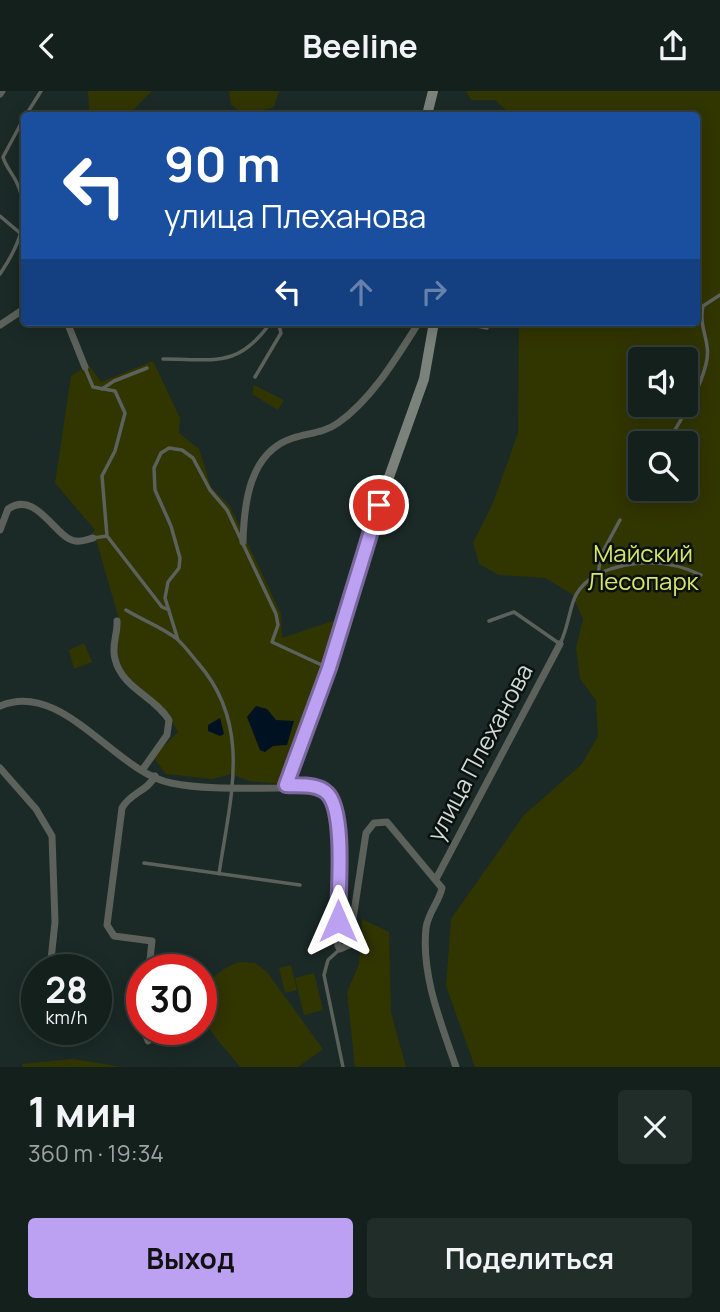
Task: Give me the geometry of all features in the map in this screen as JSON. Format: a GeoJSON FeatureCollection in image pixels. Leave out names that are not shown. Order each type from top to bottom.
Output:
{"type":"FeatureCollection","features":[{"type":"Feature","properties":{"kind":"street"},"geometry":{"type":"LineString","coordinates":[[428,112],[433,91]]}},
{"type":"Feature","properties":{"kind":"street"},"geometry":{"type":"LineString","coordinates":[[0,325],[21,311]]}},
{"type":"Feature","properties":{"kind":"street"},"geometry":{"type":"LineString","coordinates":[[69,326],[85,367]]}},
{"type":"Feature","properties":{"kind":"street"},"geometry":{"type":"LineString","coordinates":[[243,542],[242,517],[251,480],[267,455],[292,438],[331,428],[340,422],[358,405],[416,326]]}},
{"type":"Feature","properties":{"kind":"street"},"geometry":{"type":"LineString","coordinates":[[286,785],[329,668],[379,505],[424,379],[432,326]]}},
{"type":"Feature","properties":{"kind":"street"},"geometry":{"type":"LineString","coordinates":[[0,530],[8,509],[20,505],[42,513],[69,539],[76,542],[93,538]]}},
{"type":"Feature","properties":{"kind":"street"},"geometry":{"type":"LineString","coordinates":[[117,621],[113,642],[119,671],[133,688],[154,702],[169,720],[167,735],[143,769]]}},
{"type":"Feature","properties":{"kind":"street","name":"улица Плеханова"},"geometry":{"type":"LineString","coordinates":[[436,879],[560,644]]}},
{"type":"Feature","properties":{"kind":"street"},"geometry":{"type":"LineString","coordinates":[[0,705],[35,702],[54,708],[143,769],[169,783],[230,787],[316,787],[329,795],[338,820],[340,949]]}},
{"type":"Feature","properties":{"kind":"street"},"geometry":{"type":"LineString","coordinates":[[0,768],[36,809],[52,837],[55,922],[52,954]]}},
{"type":"Feature","properties":{"kind":"street"},"geometry":{"type":"LineString","coordinates":[[151,954],[152,941],[114,936],[107,925],[122,808],[129,798],[152,783],[155,776]]}},
{"type":"Feature","properties":{"kind":"street","name":"улица Плеханова"},"geometry":{"type":"LineString","coordinates":[[340,949],[349,945],[366,833],[374,823],[387,822],[436,879],[442,890],[428,917],[425,953],[430,985],[456,1067]]}},
{"type":"Feature","properties":{"kind":"lane"},"geometry":{"type":"LineString","coordinates":[[28,112],[41,91]]}},
{"type":"Feature","properties":{"kind":"lane"},"geometry":{"type":"LineString","coordinates":[[21,124],[3,157],[21,194]]}},
{"type":"Feature","properties":{"kind":"lane"},"geometry":{"type":"LineString","coordinates":[[0,216],[20,233],[21,228]]}},
{"type":"Feature","properties":{"kind":"lane"},"geometry":{"type":"LineString","coordinates":[[0,274],[21,242]]}},
{"type":"Feature","properties":{"kind":"lane"},"geometry":{"type":"LineString","coordinates":[[673,431],[706,364],[707,342],[700,321],[704,306],[720,295]]}},
{"type":"Feature","properties":{"kind":"lane"},"geometry":{"type":"LineString","coordinates":[[163,359],[237,357],[251,346],[268,326]]}},
{"type":"Feature","properties":{"kind":"lane"},"geometry":{"type":"LineString","coordinates":[[255,377],[281,333],[279,326]]}},
{"type":"Feature","properties":{"kind":"lane"},"geometry":{"type":"LineString","coordinates":[[477,326],[487,328]]}},
{"type":"Feature","properties":{"kind":"lane"},"geometry":{"type":"LineString","coordinates":[[85,367],[93,387],[115,391],[125,413],[115,451],[102,476],[107,536],[162,607],[170,611]]}},
{"type":"Feature","properties":{"kind":"lane"},"geometry":{"type":"LineString","coordinates":[[102,389],[114,381],[146,369]]}},
{"type":"Feature","properties":{"kind":"lane"},"geometry":{"type":"LineString","coordinates":[[178,640],[166,590],[179,568],[180,558],[171,526],[155,490],[154,468],[161,453],[169,448],[182,450],[193,458],[243,542],[276,614],[277,634],[272,642],[329,668]]}},
{"type":"Feature","properties":{"kind":"lane"},"geometry":{"type":"LineString","coordinates":[[598,574],[601,555],[620,520]]}},
{"type":"Feature","properties":{"kind":"lane"},"geometry":{"type":"LineString","coordinates":[[93,538],[107,536]]}},
{"type":"Feature","properties":{"kind":"lane"},"geometry":{"type":"LineString","coordinates":[[489,621],[514,612],[560,644],[570,624],[572,597],[598,574],[630,562],[687,569],[701,575]]}},
{"type":"Feature","properties":{"kind":"lane"},"geometry":{"type":"LineString","coordinates":[[126,610],[178,640],[209,676],[227,706],[233,726],[230,787],[219,874]]}},
{"type":"Feature","properties":{"kind":"lane"},"geometry":{"type":"LineString","coordinates":[[144,863],[300,885]]}},
{"type":"Feature","properties":{"kind":"lane"},"geometry":{"type":"LineString","coordinates":[[340,949],[324,967],[343,1067]]}},
{"type":"Feature","properties":{"kind":"green space"},"geometry":{"type":"Polygon","coordinates":[[[88,91],[152,91],[131,112],[89,110],[88,91]]]}},
{"type":"Feature","properties":{"kind":"green space"},"geometry":{"type":"Polygon","coordinates":[[[229,91],[279,91],[274,107],[256,112],[241,112],[231,105],[229,91]]]}},
{"type":"Feature","properties":{"kind":"green space","name":"Майский Лесопарк"},"geometry":{"type":"Polygon","coordinates":[[[466,91],[720,91],[720,1067],[475,1067],[446,986],[451,919],[524,815],[582,764],[598,736],[596,700],[580,679],[576,648],[583,619],[572,594],[545,578],[499,575],[479,564],[473,543],[493,503],[518,433],[519,326],[700,326],[700,112],[508,112],[495,100],[471,100],[466,91]]]}},
{"type":"Feature","properties":{"kind":"green space"},"geometry":{"type":"Polygon","coordinates":[[[153,361],[180,418],[179,433],[199,449],[211,487],[230,506],[281,614],[282,638],[342,618],[280,784],[249,781],[231,774],[213,779],[166,774],[153,757],[178,732],[163,708],[132,681],[122,668],[117,649],[118,616],[97,543],[91,534],[95,530],[55,483],[71,376],[89,365],[101,382],[153,361]]]}},
{"type":"Feature","properties":{"kind":"green space"},"geometry":{"type":"Polygon","coordinates":[[[254,385],[284,400],[278,410],[252,394],[254,385]]]}},
{"type":"Feature","properties":{"kind":"green space"},"geometry":{"type":"Polygon","coordinates":[[[84,643],[92,662],[74,669],[69,650],[84,643]]]}},
{"type":"Feature","properties":{"kind":"green space"},"geometry":{"type":"Polygon","coordinates":[[[362,919],[389,932],[391,1012],[406,1067],[355,1067],[347,992],[359,964],[362,919]]]}},
{"type":"Feature","properties":{"kind":"green space"},"geometry":{"type":"Polygon","coordinates":[[[240,962],[255,963],[267,972],[323,1049],[298,1067],[240,1067],[217,1038],[217,974],[240,962]]]}},
{"type":"Feature","properties":{"kind":"green space"},"geometry":{"type":"Polygon","coordinates":[[[291,965],[297,990],[285,993],[279,968],[291,965]]]}},
{"type":"Feature","properties":{"kind":"green space"},"geometry":{"type":"Polygon","coordinates":[[[314,973],[323,1010],[304,1015],[295,978],[314,973]]]}},
{"type":"Feature","properties":{"kind":"green space"},"geometry":{"type":"Polygon","coordinates":[[[73,1059],[123,1067],[22,1067],[22,1064],[73,1059]]]}},
{"type":"Feature","properties":{"kind":"water"},"geometry":{"type":"Polygon","coordinates":[[[256,706],[267,709],[276,720],[294,721],[287,745],[273,746],[265,752],[260,750],[247,717],[256,706]]]}},
{"type":"Feature","properties":{"kind":"water"},"geometry":{"type":"Polygon","coordinates":[[[220,718],[224,734],[220,736],[208,731],[208,725],[220,718]]]}},
{"type":"Feature","properties":{"kind":"route"},"geometry":{"type":"LineString","coordinates":[[338,921],[338,820],[333,801],[323,790],[316,787],[286,785],[329,668],[379,505]]}}]}
